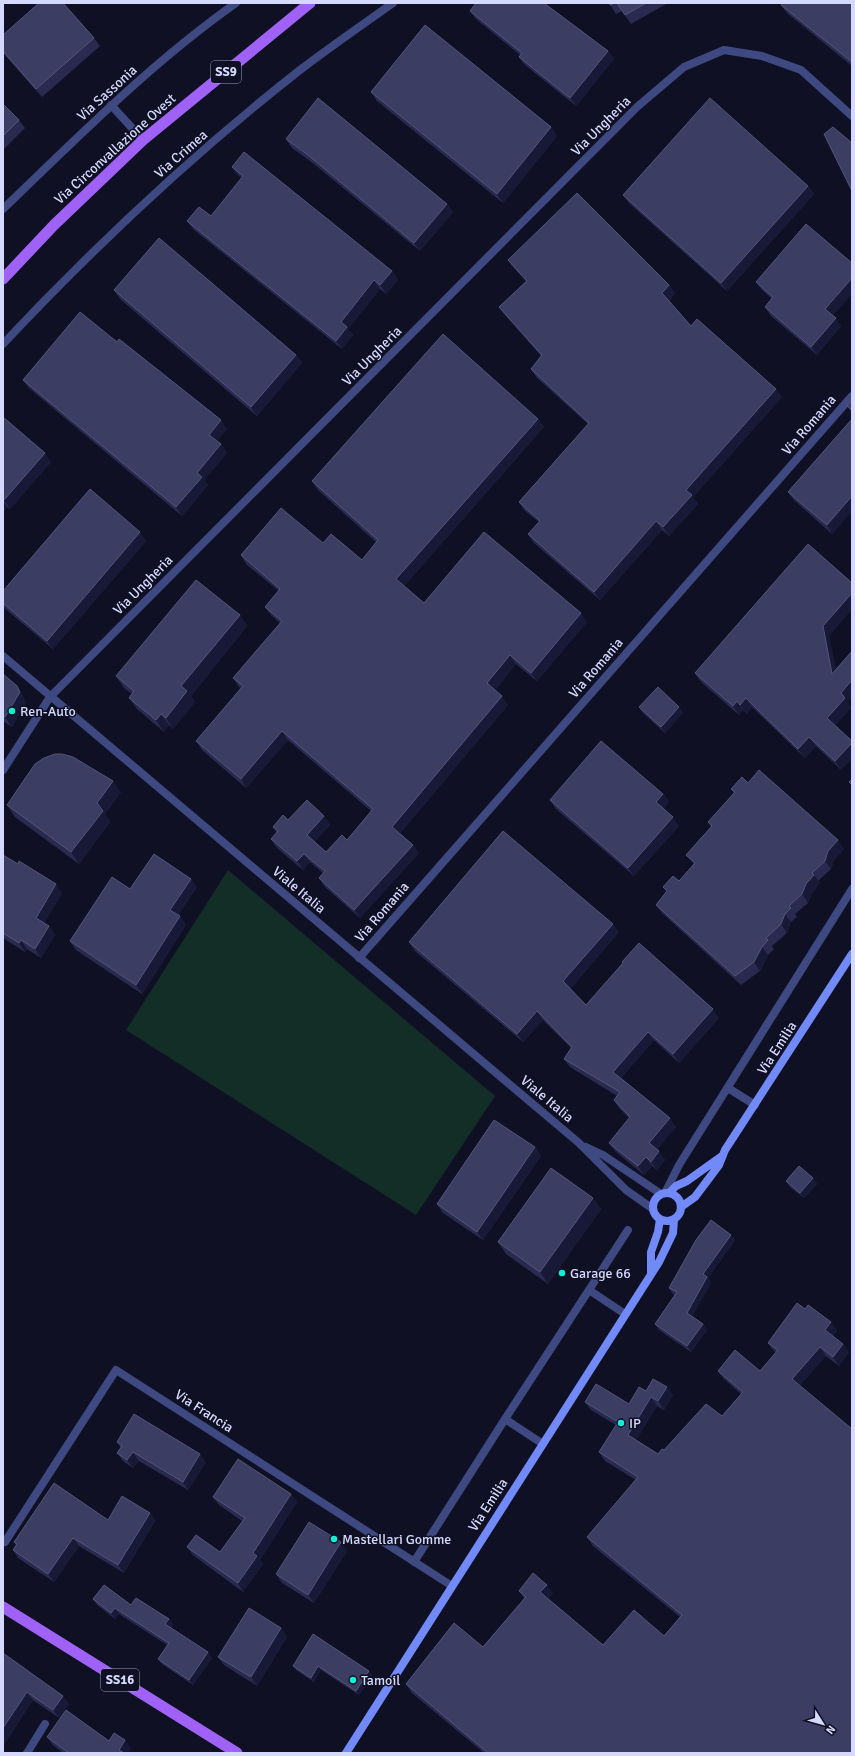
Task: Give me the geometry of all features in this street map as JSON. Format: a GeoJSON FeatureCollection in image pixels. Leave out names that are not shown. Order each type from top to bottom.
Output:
{"type":"FeatureCollection","features":[{"type":"Feature","properties":{"kind":"main road","name":"Via Circonvallazione Ovest"},"geometry":{"type":"LineString","coordinates":[[3,279],[54,225],[143,140],[310,3]]}},
{"type":"Feature","properties":{"kind":"main road","name":"Via Emilia"},"geometry":{"type":"LineString","coordinates":[[346,1753],[658,1262],[673,1233],[674,1220],[679,1215],[681,1207],[695,1197],[719,1165],[722,1155],[852,954]]}},
{"type":"Feature","properties":{"kind":"main road","name":"Via Emilia"},"geometry":{"type":"LineString","coordinates":[[653,1209],[655,1200],[676,1186],[687,1181],[722,1155]]}},
{"type":"Feature","properties":{"kind":"main road"},"geometry":{"type":"LineString","coordinates":[[665,1194],[673,1194],[679,1199],[681,1207]]}},
{"type":"Feature","properties":{"kind":"main road"},"geometry":{"type":"LineString","coordinates":[[653,1209],[655,1214],[660,1219],[667,1221],[674,1220]]}},
{"type":"Feature","properties":{"kind":"main road"},"geometry":{"type":"LineString","coordinates":[[651,1272],[651,1252],[658,1232],[660,1219]]}},
{"type":"Feature","properties":{"kind":"main road","name":"SS16"},"geometry":{"type":"LineString","coordinates":[[3,1607],[237,1753]]}},
{"type":"Feature","properties":{"kind":"street","name":"Via Sassonia"},"geometry":{"type":"LineString","coordinates":[[3,210],[111,105],[214,18],[236,3]]}},
{"type":"Feature","properties":{"kind":"street","name":"Via Crimea"},"geometry":{"type":"LineString","coordinates":[[3,344],[115,229],[186,164],[301,70],[393,3]]}},
{"type":"Feature","properties":{"kind":"street","name":"Via Ungheria"},"geometry":{"type":"LineString","coordinates":[[3,770],[50,697],[637,108],[684,67],[724,50],[762,56],[801,70],[852,116]]}},
{"type":"Feature","properties":{"kind":"street"},"geometry":{"type":"LineString","coordinates":[[111,105],[143,140]]}},
{"type":"Feature","properties":{"kind":"street","name":"Via Romania"},"geometry":{"type":"LineString","coordinates":[[359,958],[852,396]]}},
{"type":"Feature","properties":{"kind":"street","name":"Viale Italia"},"geometry":{"type":"LineString","coordinates":[[3,656],[579,1143],[626,1190],[653,1209]]}},
{"type":"Feature","properties":{"kind":"street"},"geometry":{"type":"LineString","coordinates":[[665,1194],[679,1165],[791,984],[852,889]]}},
{"type":"Feature","properties":{"kind":"street"},"geometry":{"type":"LineString","coordinates":[[728,1088],[755,1105]]}},
{"type":"Feature","properties":{"kind":"street","name":"Viale Italia"},"geometry":{"type":"LineString","coordinates":[[579,1143],[603,1155],[665,1194]]}},
{"type":"Feature","properties":{"kind":"street"},"geometry":{"type":"LineString","coordinates":[[414,1562],[628,1230]]}},
{"type":"Feature","properties":{"kind":"street"},"geometry":{"type":"LineString","coordinates":[[589,1290],[625,1314]]}},
{"type":"Feature","properties":{"kind":"street","name":"Via Francia"},"geometry":{"type":"LineString","coordinates":[[5,1542],[116,1370],[452,1586]]}},
{"type":"Feature","properties":{"kind":"street"},"geometry":{"type":"LineString","coordinates":[[505,1420],[543,1444]]}},
{"type":"Feature","properties":{"kind":"street"},"geometry":{"type":"LineString","coordinates":[[27,1753],[45,1724]]}},
{"type":"Feature","properties":{"kind":"green space"},"geometry":{"type":"Polygon","coordinates":[[[228,870],[495,1096],[416,1215],[126,1030],[228,870]]]}},
{"type":"Feature","properties":{"kind":"building"},"geometry":{"type":"Polygon","coordinates":[[[39,3],[63,3],[94,38],[36,89],[3,51],[3,35],[39,3]]]}},
{"type":"Feature","properties":{"kind":"building"},"geometry":{"type":"Polygon","coordinates":[[[476,3],[544,3],[608,51],[570,98],[519,57],[522,53],[470,11],[476,3]]]}},
{"type":"Feature","properties":{"kind":"building"},"geometry":{"type":"Polygon","coordinates":[[[617,3],[646,3],[625,15],[617,3]]]}},
{"type":"Feature","properties":{"kind":"building"},"geometry":{"type":"Polygon","coordinates":[[[783,3],[852,3],[852,62],[781,5],[783,3]]]}},
{"type":"Feature","properties":{"kind":"building"},"geometry":{"type":"Polygon","coordinates":[[[425,25],[551,127],[497,194],[371,92],[425,25]]]}},
{"type":"Feature","properties":{"kind":"building"},"geometry":{"type":"Polygon","coordinates":[[[318,98],[447,204],[414,243],[308,155],[286,139],[318,98]]]}},
{"type":"Feature","properties":{"kind":"building"},"geometry":{"type":"Polygon","coordinates":[[[710,98],[808,186],[721,283],[623,195],[710,98]]]}},
{"type":"Feature","properties":{"kind":"building"},"geometry":{"type":"Polygon","coordinates":[[[3,104],[19,120],[3,136],[3,104]]]}},
{"type":"Feature","properties":{"kind":"building"},"geometry":{"type":"Polygon","coordinates":[[[833,127],[852,143],[852,191],[824,134],[833,127]]]}},
{"type":"Feature","properties":{"kind":"building"},"geometry":{"type":"Polygon","coordinates":[[[244,152],[392,271],[380,285],[374,280],[341,322],[347,327],[336,341],[187,221],[199,207],[211,216],[243,176],[232,167],[244,152]]]}},
{"type":"Feature","properties":{"kind":"building"},"geometry":{"type":"Polygon","coordinates":[[[577,193],[669,285],[662,293],[691,326],[697,319],[776,389],[686,490],[692,495],[663,527],[656,521],[594,592],[528,534],[540,521],[519,502],[589,423],[531,369],[542,355],[499,307],[527,281],[508,260],[577,193]]]}},
{"type":"Feature","properties":{"kind":"building"},"geometry":{"type":"Polygon","coordinates":[[[806,224],[852,263],[852,278],[825,309],[836,318],[811,347],[765,307],[773,297],[756,282],[806,224]]]}},
{"type":"Feature","properties":{"kind":"building"},"geometry":{"type":"Polygon","coordinates":[[[159,238],[296,355],[251,407],[114,290],[159,238]]]}},
{"type":"Feature","properties":{"kind":"building"},"geometry":{"type":"Polygon","coordinates":[[[80,312],[117,342],[119,339],[221,420],[209,435],[221,444],[197,473],[202,477],[176,507],[23,380],[80,312]]]}},
{"type":"Feature","properties":{"kind":"building"},"geometry":{"type":"Polygon","coordinates":[[[443,334],[538,419],[396,579],[424,603],[484,532],[581,613],[531,673],[510,655],[487,683],[502,696],[392,827],[413,845],[354,910],[319,878],[325,871],[304,854],[297,861],[271,839],[278,831],[273,827],[283,815],[288,820],[307,800],[324,816],[307,835],[326,852],[342,835],[347,840],[373,809],[282,731],[241,779],[196,741],[243,686],[233,678],[282,621],[265,607],[280,589],[241,555],[281,508],[323,543],[331,534],[362,560],[378,540],[312,481],[443,334]]]}},
{"type":"Feature","properties":{"kind":"building"},"geometry":{"type":"Polygon","coordinates":[[[852,400],[852,410],[847,406],[852,400]]]}},
{"type":"Feature","properties":{"kind":"building"},"geometry":{"type":"Polygon","coordinates":[[[3,417],[45,453],[4,500],[3,500],[3,417]]]}},
{"type":"Feature","properties":{"kind":"building"},"geometry":{"type":"Polygon","coordinates":[[[852,419],[852,496],[827,525],[788,492],[852,419]]]}},
{"type":"Feature","properties":{"kind":"building"},"geometry":{"type":"Polygon","coordinates":[[[90,489],[140,532],[47,641],[3,603],[3,591],[90,489]]]}},
{"type":"Feature","properties":{"kind":"building"},"geometry":{"type":"Polygon","coordinates":[[[808,544],[852,583],[852,593],[823,626],[832,674],[852,651],[852,680],[841,693],[845,698],[827,718],[852,741],[852,743],[835,761],[809,737],[798,749],[746,698],[740,705],[737,701],[733,706],[695,673],[808,544]]]}},
{"type":"Feature","properties":{"kind":"building"},"geometry":{"type":"Polygon","coordinates":[[[196,580],[240,615],[181,686],[187,691],[166,718],[161,714],[156,720],[129,698],[134,691],[116,676],[196,580]]]}},
{"type":"Feature","properties":{"kind":"building"},"geometry":{"type":"Polygon","coordinates":[[[3,674],[17,686],[20,692],[5,717],[3,716],[3,674]]]}},
{"type":"Feature","properties":{"kind":"building"},"geometry":{"type":"Polygon","coordinates":[[[658,687],[679,707],[661,727],[639,707],[658,687]]]}},
{"type":"Feature","properties":{"kind":"building"},"geometry":{"type":"Polygon","coordinates":[[[601,741],[663,794],[656,802],[673,817],[628,868],[550,800],[601,741]]]}},
{"type":"Feature","properties":{"kind":"building"},"geometry":{"type":"Polygon","coordinates":[[[55,754],[73,757],[113,781],[97,803],[103,811],[71,852],[7,805],[35,764],[44,758],[55,754]]]}},
{"type":"Feature","properties":{"kind":"building"},"geometry":{"type":"Polygon","coordinates":[[[759,770],[838,840],[828,851],[825,861],[812,873],[814,875],[806,884],[802,894],[789,906],[791,908],[785,914],[781,924],[766,938],[768,940],[762,947],[754,962],[735,976],[656,905],[667,891],[663,887],[673,876],[679,881],[695,863],[686,855],[712,826],[708,822],[735,792],[731,789],[742,777],[748,783],[759,770]]]}},
{"type":"Feature","properties":{"kind":"building"},"geometry":{"type":"Polygon","coordinates":[[[503,831],[613,924],[563,981],[586,1005],[639,943],[713,1009],[673,1054],[648,1032],[613,1072],[670,1118],[649,1143],[659,1151],[651,1162],[646,1157],[638,1166],[609,1143],[630,1117],[614,1100],[620,1092],[564,1059],[572,1047],[537,1011],[517,1034],[409,942],[503,831]]]}},
{"type":"Feature","properties":{"kind":"building"},"geometry":{"type":"Polygon","coordinates":[[[154,854],[191,879],[170,910],[180,916],[136,985],[70,941],[112,877],[130,889],[154,854]]]}},
{"type":"Feature","properties":{"kind":"building"},"geometry":{"type":"Polygon","coordinates":[[[3,855],[18,864],[19,861],[56,884],[36,918],[49,926],[35,949],[21,940],[19,943],[3,933],[3,855]]]}},
{"type":"Feature","properties":{"kind":"building"},"geometry":{"type":"Polygon","coordinates":[[[494,1120],[535,1147],[477,1232],[437,1204],[494,1120]]]}},
{"type":"Feature","properties":{"kind":"building"},"geometry":{"type":"Polygon","coordinates":[[[799,1166],[813,1178],[800,1193],[786,1181],[799,1166]]]}},
{"type":"Feature","properties":{"kind":"building"},"geometry":{"type":"Polygon","coordinates":[[[551,1168],[593,1198],[540,1272],[498,1242],[551,1168]]]}},
{"type":"Feature","properties":{"kind":"building"},"geometry":{"type":"Polygon","coordinates":[[[711,1220],[731,1235],[703,1274],[707,1277],[687,1313],[703,1324],[687,1346],[655,1324],[677,1292],[669,1288],[696,1240],[711,1220]]]}},
{"type":"Feature","properties":{"kind":"building"},"geometry":{"type":"Polygon","coordinates":[[[797,1303],[805,1309],[808,1305],[831,1322],[825,1330],[843,1344],[833,1357],[820,1347],[792,1379],[852,1429],[852,1753],[488,1753],[406,1684],[454,1623],[483,1647],[526,1597],[519,1591],[533,1573],[547,1585],[540,1592],[603,1645],[634,1610],[664,1636],[682,1615],[587,1537],[638,1477],[599,1452],[618,1422],[585,1402],[596,1384],[629,1404],[639,1387],[646,1391],[653,1379],[667,1387],[658,1401],[651,1397],[628,1435],[658,1454],[662,1449],[664,1450],[706,1404],[722,1416],[743,1392],[718,1371],[735,1350],[760,1371],[778,1350],[768,1343],[797,1303]]]}},
{"type":"Feature","properties":{"kind":"building"},"geometry":{"type":"Polygon","coordinates":[[[134,1414],[200,1454],[183,1482],[133,1452],[127,1460],[117,1453],[122,1446],[117,1442],[134,1414]]]}},
{"type":"Feature","properties":{"kind":"building"},"geometry":{"type":"Polygon","coordinates":[[[238,1459],[291,1494],[253,1553],[257,1556],[238,1583],[187,1547],[196,1535],[220,1552],[245,1518],[213,1497],[238,1459]]]}},
{"type":"Feature","properties":{"kind":"building"},"geometry":{"type":"Polygon","coordinates":[[[54,1483],[108,1520],[122,1496],[150,1513],[118,1565],[73,1538],[48,1574],[13,1550],[17,1544],[14,1542],[54,1483]]]}},
{"type":"Feature","properties":{"kind":"building"},"geometry":{"type":"Polygon","coordinates":[[[309,1522],[341,1542],[308,1595],[276,1574],[309,1522]]]}},
{"type":"Feature","properties":{"kind":"building"},"geometry":{"type":"Polygon","coordinates":[[[104,1585],[131,1605],[136,1598],[169,1619],[165,1624],[208,1652],[189,1680],[158,1659],[169,1643],[115,1608],[111,1613],[93,1599],[104,1585]]]}},
{"type":"Feature","properties":{"kind":"building"},"geometry":{"type":"Polygon","coordinates":[[[249,1608],[281,1628],[251,1677],[218,1657],[249,1608]]]}},
{"type":"Feature","properties":{"kind":"building"},"geometry":{"type":"Polygon","coordinates":[[[313,1634],[369,1671],[356,1691],[318,1666],[311,1678],[293,1666],[313,1634]]]}},
{"type":"Feature","properties":{"kind":"building"},"geometry":{"type":"Polygon","coordinates":[[[3,1653],[63,1696],[53,1710],[27,1692],[3,1728],[3,1653]]]}},
{"type":"Feature","properties":{"kind":"building"},"geometry":{"type":"Polygon","coordinates":[[[66,1710],[109,1741],[114,1733],[125,1740],[119,1750],[124,1753],[69,1753],[47,1737],[66,1710]]]}},
{"type":"Feature","properties":{"kind":"place","name":"Ren-Auto"},"geometry":{"type":"Point","coordinates":[12,711]}},
{"type":"Feature","properties":{"kind":"place","name":"Garage 66"},"geometry":{"type":"Point","coordinates":[562,1273]}},
{"type":"Feature","properties":{"kind":"place","name":"IP"},"geometry":{"type":"Point","coordinates":[621,1423]}},
{"type":"Feature","properties":{"kind":"place","name":"Mastellari Gomme"},"geometry":{"type":"Point","coordinates":[334,1539]}},
{"type":"Feature","properties":{"kind":"place","name":"Tamoil"},"geometry":{"type":"Point","coordinates":[353,1680]}}]}
